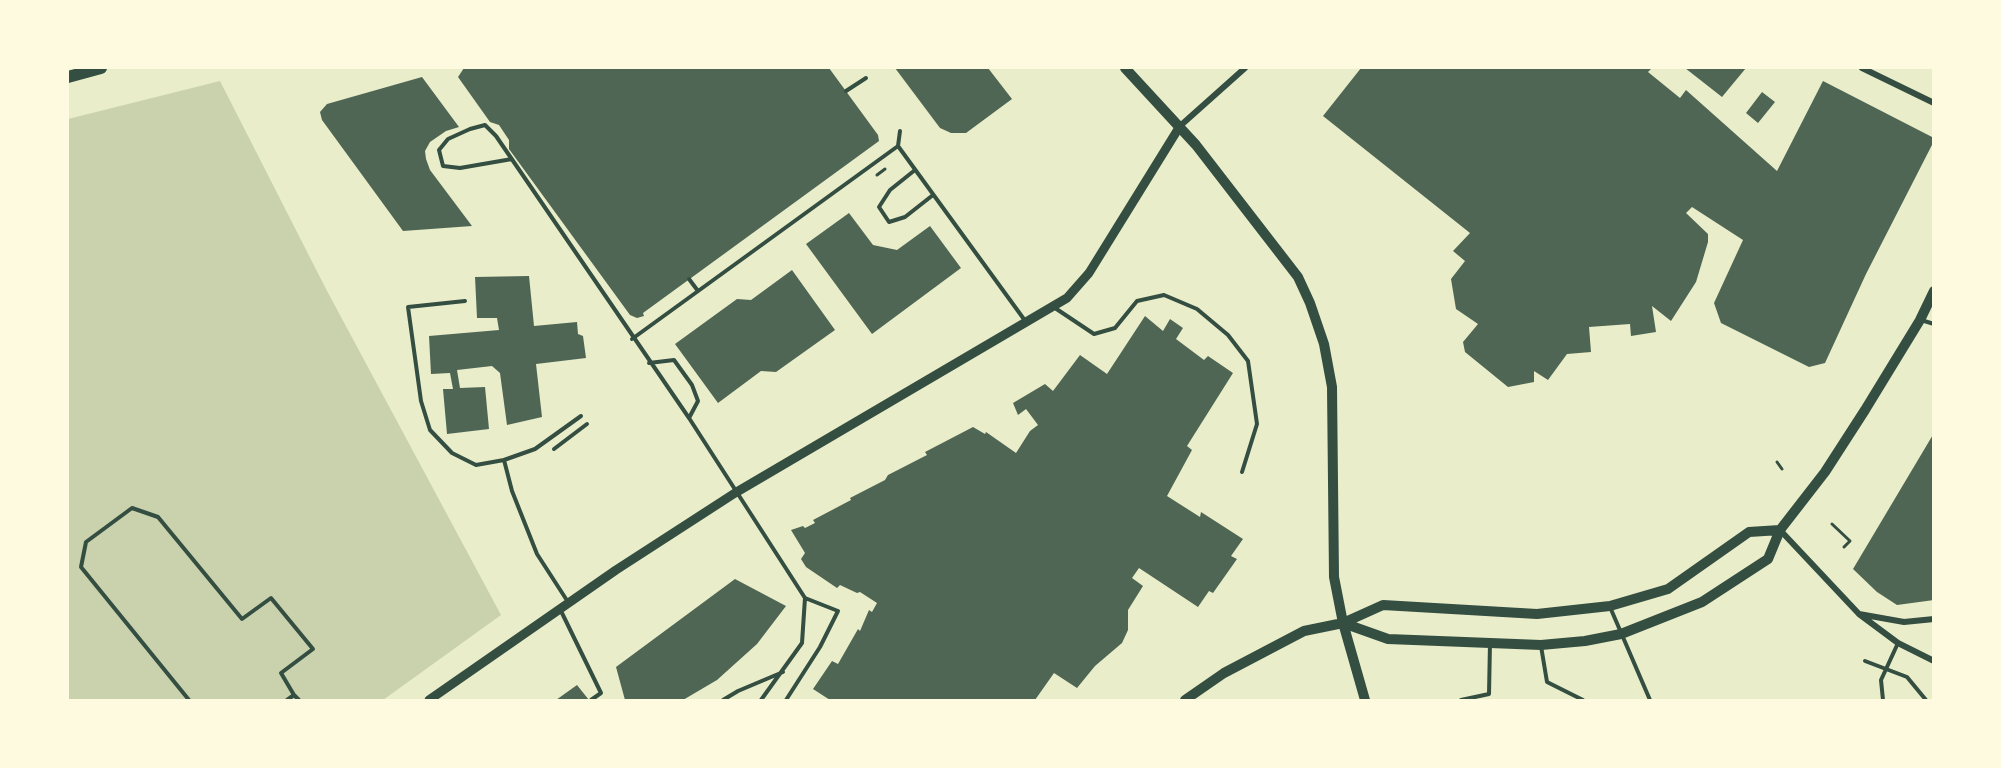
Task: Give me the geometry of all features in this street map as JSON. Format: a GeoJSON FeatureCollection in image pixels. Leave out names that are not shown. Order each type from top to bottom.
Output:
{"type":"FeatureCollection","features":[{"type":"Feature","properties":{"kind":"highway"},"geometry":{"type":"LineString","coordinates":[[68,77],[101,68]]}},
{"type":"Feature","properties":{"kind":"main road"},"geometry":{"type":"LineString","coordinates":[[1125,68],[1180,126],[1298,277],[1324,344],[1332,387],[1334,577],[1343,623],[1365,700]]}},
{"type":"Feature","properties":{"kind":"main road"},"geometry":{"type":"LineString","coordinates":[[1343,623],[1388,639],[1541,645],[1585,641],[1621,634],[1702,602],[1733,584],[1768,559],[1780,530],[1825,472],[1920,320],[1934,291]]}},
{"type":"Feature","properties":{"kind":"main road"},"geometry":{"type":"LineString","coordinates":[[1185,700],[1224,673],[1304,631],[1343,623],[1383,605],[1530,614],[1610,606],[1668,589],[1749,532],[1780,530]]}},
{"type":"Feature","properties":{"kind":"street"},"geometry":{"type":"LineString","coordinates":[[429,700],[735,493],[1054,307],[1079,287],[1089,273],[1180,126],[1245,68]]}},
{"type":"Feature","properties":{"kind":"street"},"geometry":{"type":"LineString","coordinates":[[1862,68],[1934,103]]}},
{"type":"Feature","properties":{"kind":"street"},"geometry":{"type":"LineString","coordinates":[[1780,530],[1859,614],[1898,643],[1934,661]]}},
{"type":"Feature","properties":{"kind":"street"},"geometry":{"type":"LineString","coordinates":[[1859,614],[1904,622],[1934,619]]}},
{"type":"Feature","properties":{"kind":"lane"},"geometry":{"type":"LineString","coordinates":[[846,92],[866,78]]}},
{"type":"Feature","properties":{"kind":"lane"},"geometry":{"type":"LineString","coordinates":[[512,159],[452,167],[443,166],[439,150],[448,139],[485,125],[496,136],[512,159],[632,339],[689,418],[804,598],[838,611],[820,647],[786,700]]}},
{"type":"Feature","properties":{"kind":"lane"},"geometry":{"type":"LineString","coordinates":[[900,131],[898,146],[1026,323]]}},
{"type":"Feature","properties":{"kind":"lane"},"geometry":{"type":"LineString","coordinates":[[632,339],[898,146]]}},
{"type":"Feature","properties":{"kind":"lane"},"geometry":{"type":"LineString","coordinates":[[915,170],[890,190],[879,207],[889,222],[905,217],[933,195]]}},
{"type":"Feature","properties":{"kind":"lane"},"geometry":{"type":"LineString","coordinates":[[689,279],[698,291]]}},
{"type":"Feature","properties":{"kind":"lane"},"geometry":{"type":"LineString","coordinates":[[1054,307],[1094,334],[1114,327],[1137,301],[1164,294],[1197,309],[1228,335],[1248,361],[1257,424],[1242,472]]}},
{"type":"Feature","properties":{"kind":"lane"},"geometry":{"type":"LineString","coordinates":[[465,301],[408,307],[421,401],[430,430],[452,453],[476,465],[504,460],[535,449],[581,416]]}},
{"type":"Feature","properties":{"kind":"lane"},"geometry":{"type":"LineString","coordinates":[[1920,320],[1934,324]]}},
{"type":"Feature","properties":{"kind":"lane"},"geometry":{"type":"LineString","coordinates":[[649,363],[674,360],[692,385],[698,401],[689,418]]}},
{"type":"Feature","properties":{"kind":"lane"},"geometry":{"type":"LineString","coordinates":[[554,450],[587,424]]}},
{"type":"Feature","properties":{"kind":"lane"},"geometry":{"type":"LineString","coordinates":[[504,460],[512,491],[537,554],[565,606],[601,693],[591,700]]}},
{"type":"Feature","properties":{"kind":"lane"},"geometry":{"type":"LineString","coordinates":[[189,700],[81,567],[86,542],[132,508],[158,517],[242,619],[272,598],[313,649],[281,673],[298,700]]}},
{"type":"Feature","properties":{"kind":"lane"},"geometry":{"type":"LineString","coordinates":[[761,700],[802,643],[804,598]]}},
{"type":"Feature","properties":{"kind":"lane"},"geometry":{"type":"LineString","coordinates":[[1610,606],[1650,700]]}},
{"type":"Feature","properties":{"kind":"lane"},"geometry":{"type":"LineString","coordinates":[[1461,700],[1489,694],[1490,643]]}},
{"type":"Feature","properties":{"kind":"lane"},"geometry":{"type":"LineString","coordinates":[[1882,700],[1881,680],[1898,643]]}},
{"type":"Feature","properties":{"kind":"lane"},"geometry":{"type":"LineString","coordinates":[[1541,645],[1547,682],[1584,700]]}},
{"type":"Feature","properties":{"kind":"lane"},"geometry":{"type":"LineString","coordinates":[[1865,661],[1907,677],[1926,700]]}},
{"type":"Feature","properties":{"kind":"lane"},"geometry":{"type":"LineString","coordinates":[[723,700],[783,671]]}},
{"type":"Feature","properties":{"kind":"lane"},"geometry":{"type":"LineString","coordinates":[[287,700],[294,695]]}},
{"type":"Feature","properties":{"kind":"path"},"geometry":{"type":"LineString","coordinates":[[1777,462],[1782,469]]}},
{"type":"Feature","properties":{"kind":"path"},"geometry":{"type":"LineString","coordinates":[[1832,524],[1850,541],[1844,547]]}},
{"type":"Feature","properties":{"kind":"green space"},"geometry":{"type":"Polygon","coordinates":[[[220,81],[326,289],[501,615],[383,700],[68,700],[68,119],[220,81]]]}},
{"type":"Feature","properties":{"kind":"building"},"geometry":{"type":"Polygon","coordinates":[[[464,68],[829,68],[878,135],[879,141],[643,313],[644,316],[637,318],[630,315],[509,149],[509,140],[499,125],[490,122],[458,77],[464,68]]]}},
{"type":"Feature","properties":{"kind":"building"},"geometry":{"type":"Polygon","coordinates":[[[895,68],[988,68],[1012,99],[966,133],[951,133],[940,128],[895,68]]]}},
{"type":"Feature","properties":{"kind":"building"},"geometry":{"type":"Polygon","coordinates":[[[1361,68],[1652,68],[1648,72],[1680,98],[1686,90],[1777,171],[1823,81],[1934,138],[1934,141],[1866,274],[1825,363],[1809,367],[1721,323],[1714,303],[1743,240],[1692,207],[1686,213],[1708,234],[1708,242],[1696,282],[1671,321],[1652,306],[1656,332],[1631,336],[1630,324],[1589,327],[1591,352],[1567,354],[1548,380],[1534,371],[1534,382],[1508,387],[1465,352],[1463,342],[1478,324],[1456,309],[1451,279],[1465,261],[1453,251],[1470,233],[1323,116],[1361,68]]]}},
{"type":"Feature","properties":{"kind":"building"},"geometry":{"type":"Polygon","coordinates":[[[1685,68],[1746,68],[1722,97],[1685,68]]]}},
{"type":"Feature","properties":{"kind":"building"},"geometry":{"type":"Polygon","coordinates":[[[422,77],[459,127],[446,131],[430,142],[425,151],[426,159],[430,170],[472,226],[403,231],[322,120],[320,112],[327,104],[422,77]]]}},
{"type":"Feature","properties":{"kind":"building"},"geometry":{"type":"Polygon","coordinates":[[[1762,92],[1775,102],[1758,123],[1746,113],[1762,92]]]}},
{"type":"Feature","properties":{"kind":"building"},"geometry":{"type":"Polygon","coordinates":[[[849,213],[873,245],[897,250],[930,226],[961,268],[872,334],[806,244],[849,213]]]}},
{"type":"Feature","properties":{"kind":"building"},"geometry":{"type":"Polygon","coordinates":[[[792,270],[835,330],[776,372],[761,371],[718,403],[675,344],[737,299],[751,300],[792,270]]]}},
{"type":"Feature","properties":{"kind":"building"},"geometry":{"type":"Polygon","coordinates":[[[529,276],[534,326],[577,322],[578,334],[583,336],[586,358],[536,364],[542,417],[507,425],[500,373],[492,366],[457,370],[460,388],[485,387],[489,429],[447,434],[443,389],[453,389],[450,373],[431,374],[429,336],[499,330],[497,318],[477,318],[475,277],[529,276]]]}},
{"type":"Feature","properties":{"kind":"building"},"geometry":{"type":"Polygon","coordinates":[[[1145,316],[1163,331],[1170,319],[1183,328],[1176,339],[1204,360],[1208,356],[1233,373],[1187,446],[1192,450],[1167,496],[1200,517],[1201,512],[1243,539],[1231,556],[1237,559],[1213,593],[1209,591],[1198,607],[1139,568],[1132,578],[1143,586],[1128,610],[1128,630],[1122,643],[1095,666],[1077,688],[1054,673],[1035,700],[830,700],[813,689],[832,661],[838,664],[858,629],[860,631],[869,610],[872,612],[877,603],[860,592],[857,593],[840,585],[837,588],[806,567],[801,559],[805,553],[791,530],[803,526],[805,528],[815,523],[813,520],[885,480],[888,475],[927,455],[925,452],[973,427],[985,434],[986,432],[1016,453],[1030,431],[1038,425],[1026,409],[1018,415],[1013,403],[1045,384],[1053,391],[1080,355],[1107,374],[1145,316]]]}},
{"type":"Feature","properties":{"kind":"building"},"geometry":{"type":"Polygon","coordinates":[[[1934,433],[1934,600],[1897,605],[1877,592],[1853,569],[1934,433]]]}},
{"type":"Feature","properties":{"kind":"building"},"geometry":{"type":"Polygon","coordinates":[[[735,579],[786,606],[757,644],[717,680],[683,700],[625,700],[616,667],[735,579]]]}},
{"type":"Feature","properties":{"kind":"building"},"geometry":{"type":"Polygon","coordinates":[[[577,685],[589,700],[556,700],[577,685]]]}}]}
